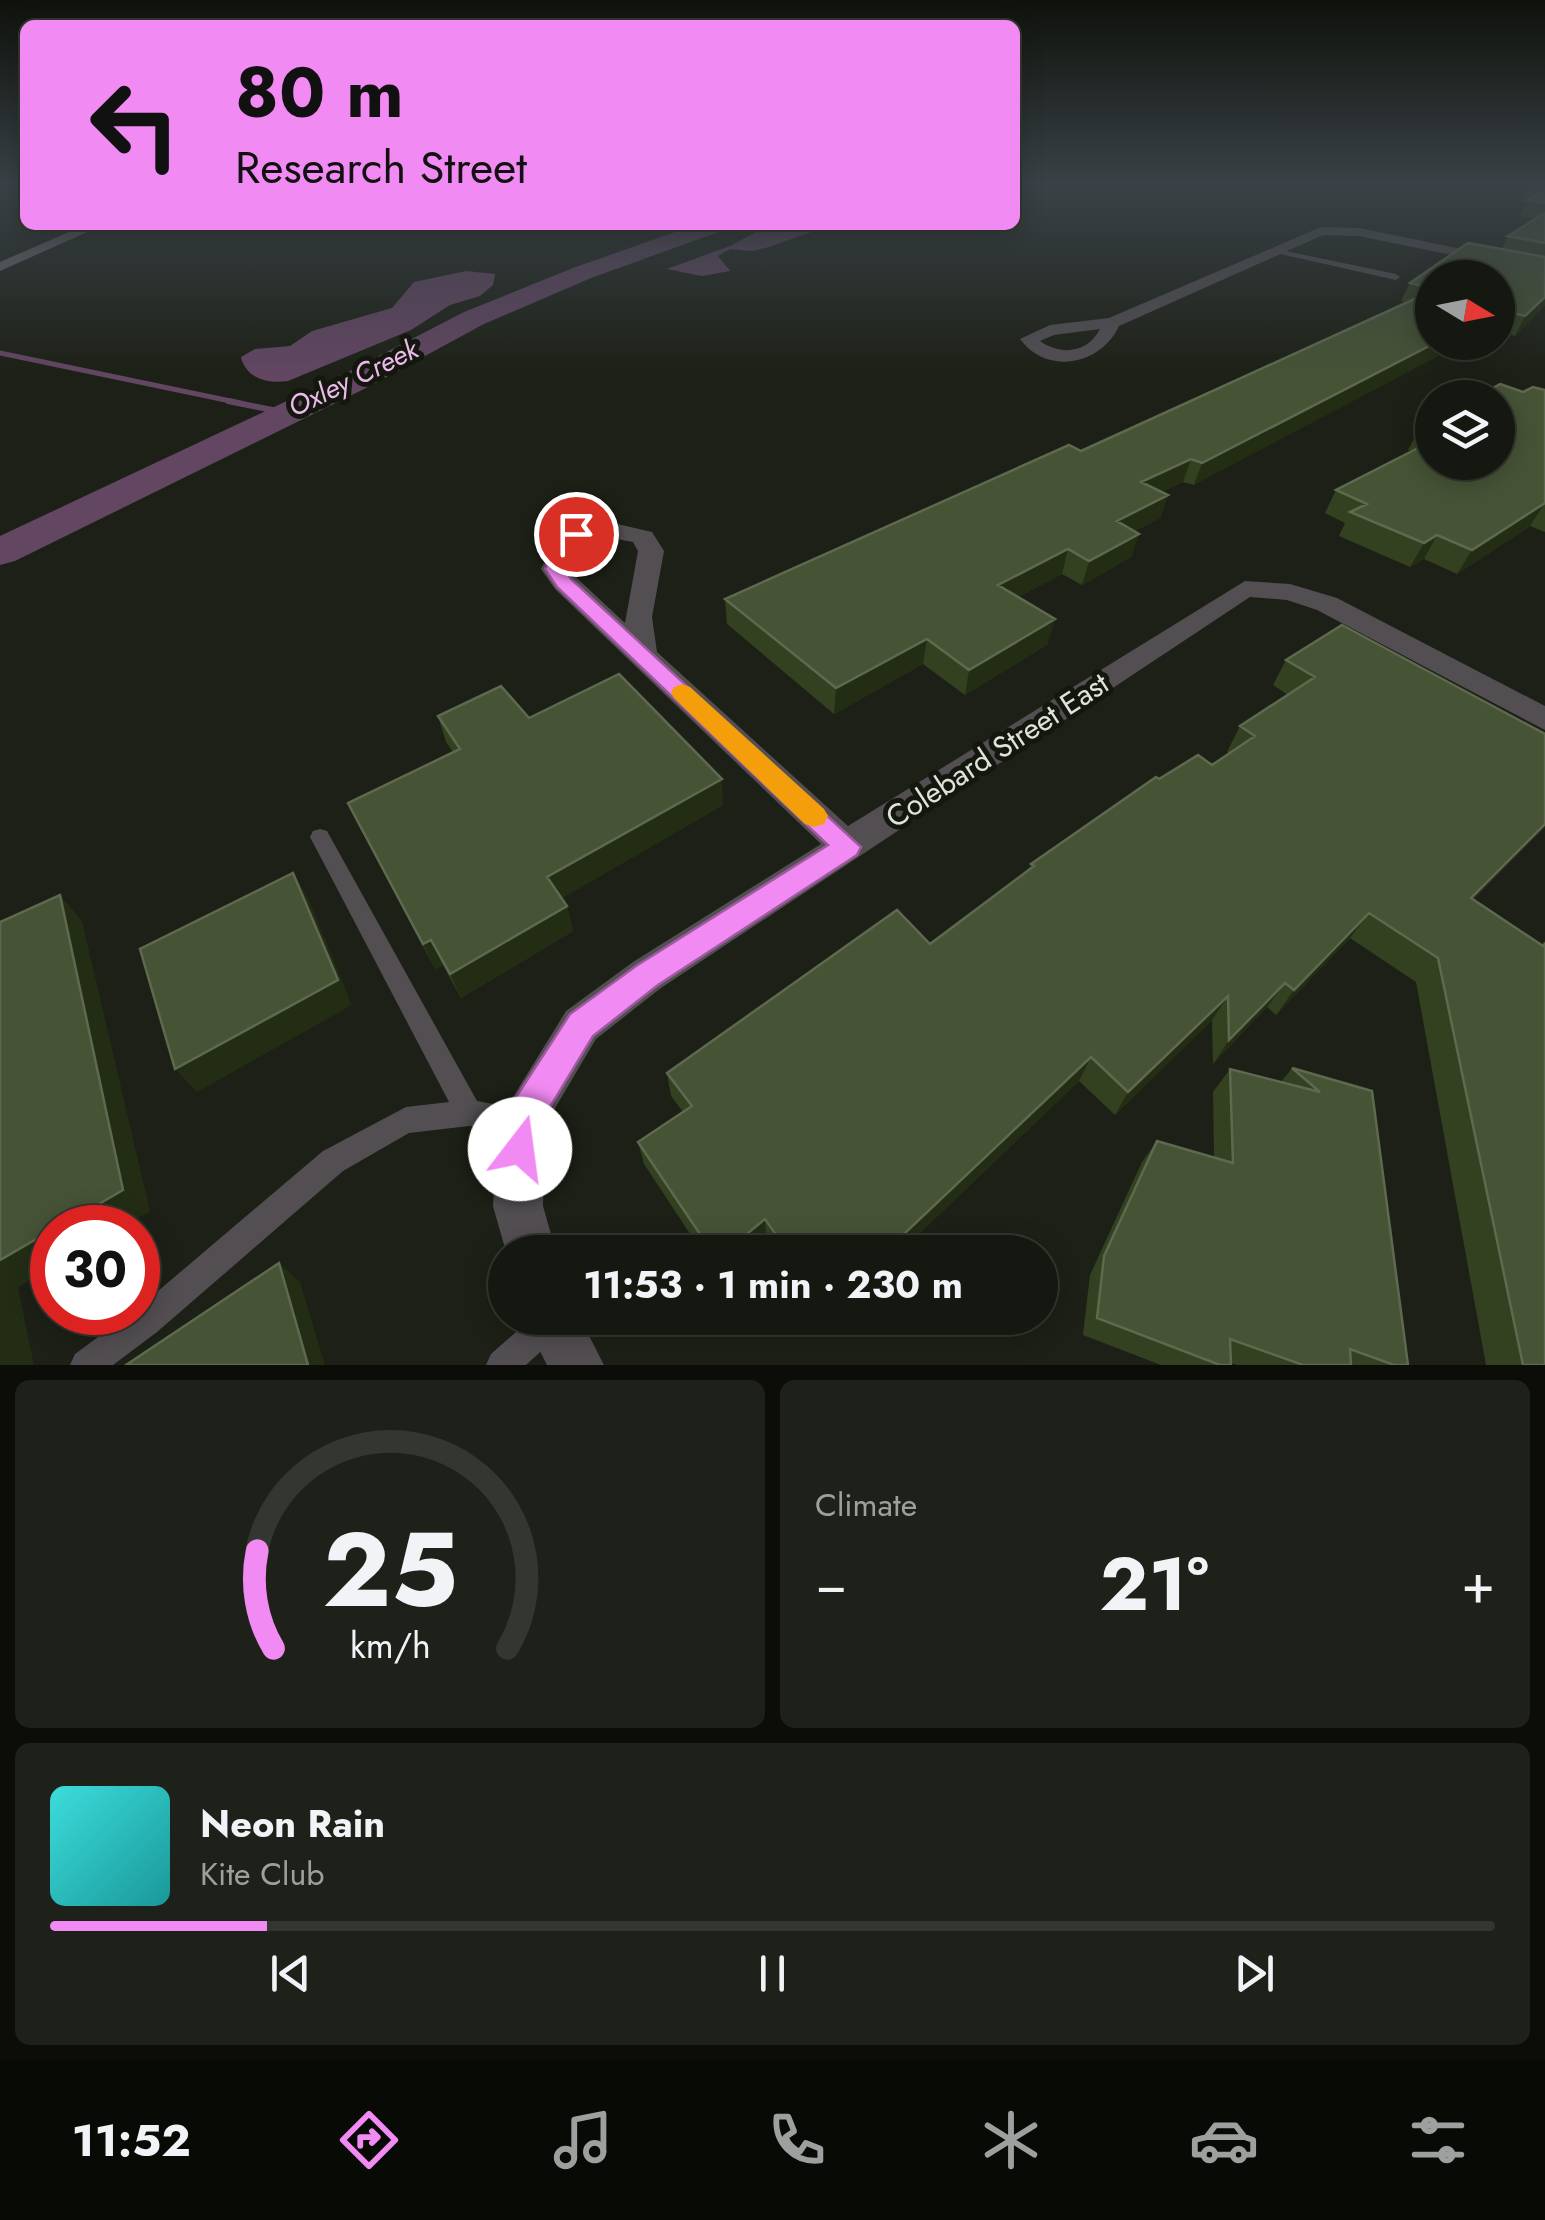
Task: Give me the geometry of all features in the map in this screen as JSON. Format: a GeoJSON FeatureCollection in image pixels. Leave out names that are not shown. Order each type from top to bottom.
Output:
{"type":"FeatureCollection","features":[{"type":"Feature","properties":{"kind":"main road"},"geometry":{"type":"LineString","coordinates":[[0,268],[41,250]]}},
{"type":"Feature","properties":{"kind":"street"},"geometry":{"type":"LineString","coordinates":[[1112,323],[1284,250]]}},
{"type":"Feature","properties":{"kind":"street"},"geometry":{"type":"LineString","coordinates":[[1443,250],[1545,270]]}},
{"type":"Feature","properties":{"kind":"street","name":"Colebard Street East"},"geometry":{"type":"LineString","coordinates":[[526,1235],[518,1206],[522,1120],[582,1025],[647,976],[1246,589],[1290,592],[1327,604],[1545,719]]}},
{"type":"Feature","properties":{"kind":"street"},"geometry":{"type":"LineString","coordinates":[[643,655],[847,847]]}},
{"type":"Feature","properties":{"kind":"lane"},"geometry":{"type":"LineString","coordinates":[[1279,252],[1396,277]]}},
{"type":"Feature","properties":{"kind":"lane"},"geometry":{"type":"LineString","coordinates":[[320,837],[469,1113]]}},
{"type":"Feature","properties":{"kind":"lane"},"geometry":{"type":"LineString","coordinates":[[86,1365],[146,1321],[333,1161],[406,1120],[469,1113],[522,1120]]}},
{"type":"Feature","properties":{"kind":"lane"},"geometry":{"type":"LineString","coordinates":[[502,1365],[559,1335]]}},
{"type":"Feature","properties":{"kind":"shaded area"},"geometry":{"type":"Polygon","coordinates":[[[729,250],[718,256],[730,271],[702,276],[667,269],[729,250]]]}},
{"type":"Feature","properties":{"kind":"shaded area"},"geometry":{"type":"Polygon","coordinates":[[[466,271],[495,274],[493,285],[480,296],[450,305],[411,330],[288,381],[273,382],[253,375],[241,357],[255,349],[290,346],[312,331],[392,308],[414,282],[466,271]]]}},
{"type":"Feature","properties":{"kind":"building"},"geometry":{"type":"Polygon","coordinates":[[[1458,250],[1505,250],[1545,257],[1545,297],[1525,316],[1515,314],[1515,260],[1443,260],[1458,250]]]}},
{"type":"Feature","properties":{"kind":"building"},"geometry":{"type":"Polygon","coordinates":[[[1415,299],[1415,353],[1202,463],[1191,459],[1141,482],[1168,495],[1117,521],[1139,534],[1089,561],[1068,549],[998,585],[1055,619],[969,670],[927,639],[836,688],[725,599],[1069,445],[1081,451],[1415,299]]]}},
{"type":"Feature","properties":{"kind":"building"},"geometry":{"type":"Polygon","coordinates":[[[1515,389],[1545,390],[1545,503],[1472,550],[1437,535],[1424,543],[1350,512],[1367,504],[1336,490],[1415,450],[1415,480],[1515,480],[1515,389]]]}},
{"type":"Feature","properties":{"kind":"building"},"geometry":{"type":"Polygon","coordinates":[[[1342,625],[1545,734],[1545,824],[1471,898],[1545,944],[1545,1365],[1523,1365],[1438,958],[1369,913],[1294,990],[1285,983],[1229,1040],[1228,996],[1128,1092],[1091,1057],[903,1235],[776,1235],[765,1219],[746,1235],[701,1235],[638,1142],[692,1106],[667,1073],[897,910],[930,944],[1034,866],[1031,864],[1156,777],[1159,779],[1198,755],[1212,765],[1255,736],[1240,726],[1315,677],[1286,660],[1342,625]]]}},
{"type":"Feature","properties":{"kind":"building"},"geometry":{"type":"Polygon","coordinates":[[[619,674],[722,779],[547,877],[567,906],[450,974],[431,940],[423,944],[348,803],[460,749],[438,716],[501,686],[529,718],[619,674]]]}},
{"type":"Feature","properties":{"kind":"building"},"geometry":{"type":"Polygon","coordinates":[[[293,873],[338,980],[175,1069],[140,949],[293,873]]]}},
{"type":"Feature","properties":{"kind":"building"},"geometry":{"type":"Polygon","coordinates":[[[60,895],[123,1190],[97,1205],[30,1205],[30,1243],[0,1260],[0,922],[60,895]]]}},
{"type":"Feature","properties":{"kind":"building"},"geometry":{"type":"Polygon","coordinates":[[[1292,1068],[1372,1091],[1408,1365],[1394,1365],[1350,1349],[1351,1365],[1303,1365],[1230,1339],[1231,1365],[1220,1365],[1097,1318],[1104,1256],[1157,1141],[1233,1163],[1230,1069],[1320,1092],[1292,1068]]]}},
{"type":"Feature","properties":{"kind":"building"},"geometry":{"type":"Polygon","coordinates":[[[279,1263],[308,1365],[126,1365],[279,1263]]]}},
{"type":"Feature","properties":{"kind":"waterway","name":"Oxley Creek"},"geometry":{"type":"LineString","coordinates":[[0,552],[353,382],[474,318],[647,250]]}},
{"type":"Feature","properties":{"kind":"waterway"},"geometry":{"type":"LineString","coordinates":[[0,353],[240,403]]}},
{"type":"Feature","properties":{"kind":"waterway"},"geometry":{"type":"LineString","coordinates":[[228,401],[287,413]]}},
{"type":"Feature","properties":{"kind":"slow traffic"},"geometry":{"type":"LineString","coordinates":[[682,692],[814,816]]}},
{"type":"Feature","properties":{"kind":"route"},"geometry":{"type":"LineString","coordinates":[[520,1149],[522,1120],[582,1025],[647,976],[847,847],[564,583],[554,569],[563,546],[576,534]]}}]}
